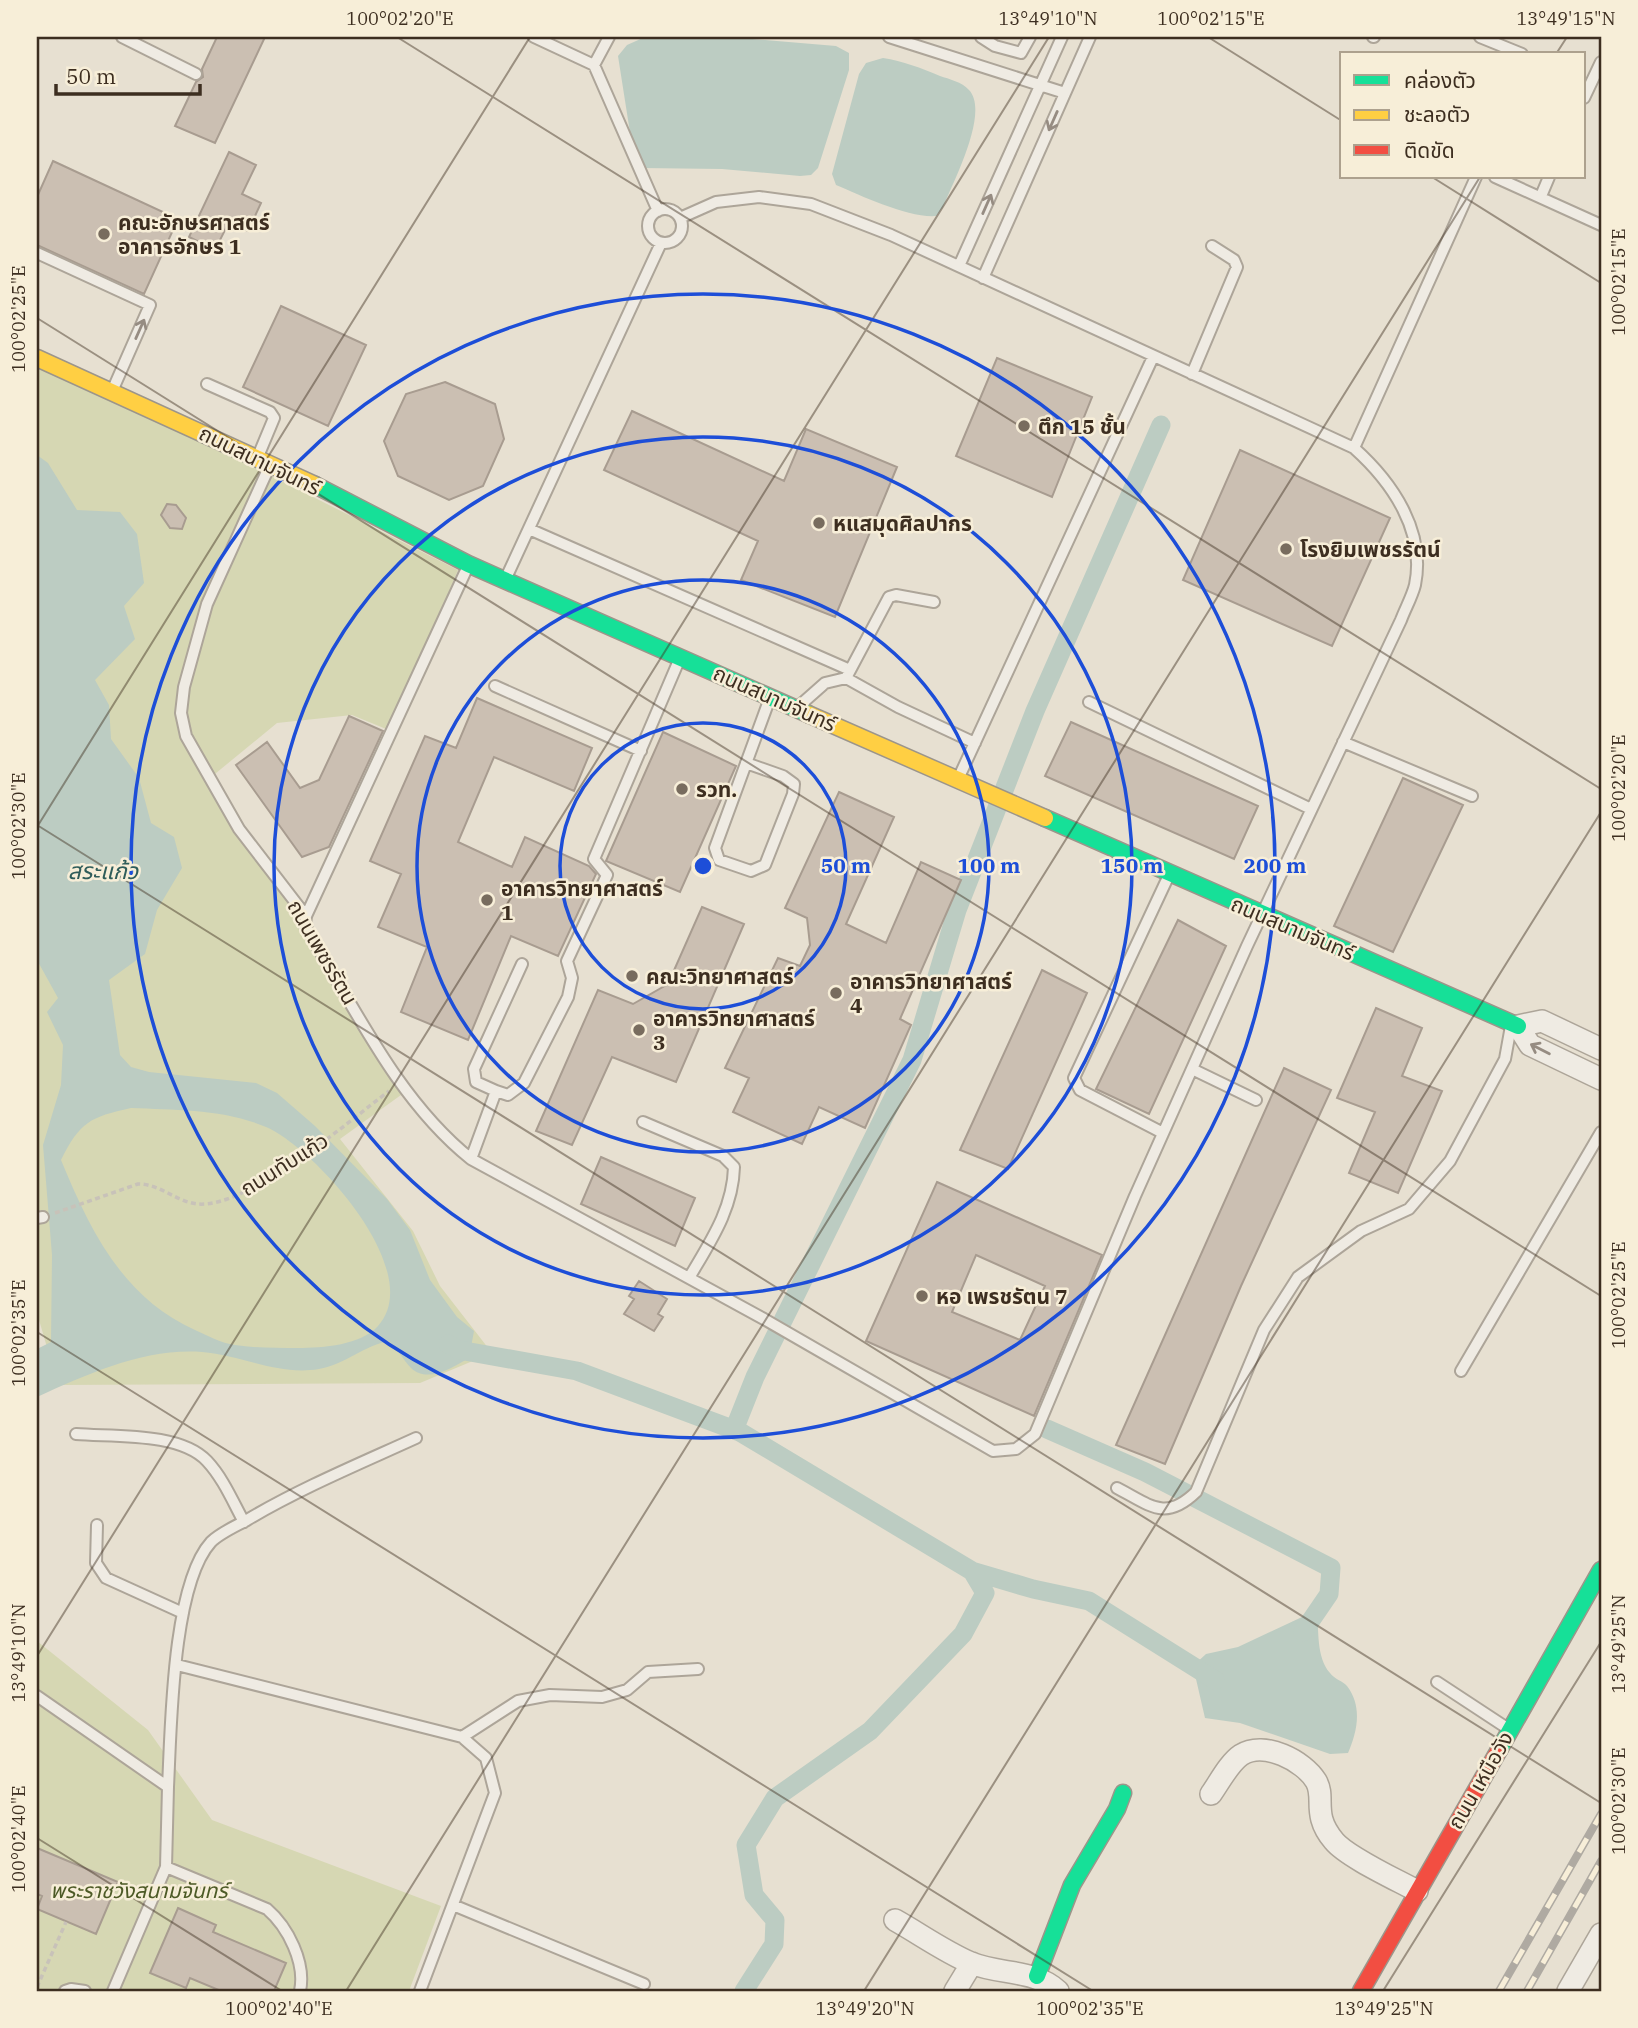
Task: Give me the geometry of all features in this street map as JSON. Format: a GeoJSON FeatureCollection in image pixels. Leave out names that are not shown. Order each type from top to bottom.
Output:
{"type":"FeatureCollection","features":[{"type":"Feature","properties":{"kind":"street","name":"ถนนสนามจันทร์"},"geometry":{"type":"LineString","coordinates":[[37,358],[264,459],[468,564],[959,778],[1169,875],[1514,1024],[1530,1045],[1601,1079]]}},
{"type":"Feature","properties":{"kind":"street","name":"ถนนสนามจันทร์"},"geometry":{"type":"LineString","coordinates":[[1514,1024],[1542,1021],[1601,1049]]}},
{"type":"Feature","properties":{"kind":"street","name":"ถนน เหนือวัง"},"geometry":{"type":"LineString","coordinates":[[1360,1991],[1601,1570]]}},
{"type":"Feature","properties":{"kind":"street"},"geometry":{"type":"LineString","coordinates":[[1211,1794],[1241,1755],[1260,1750],[1279,1754],[1301,1765],[1318,1783],[1322,1826],[1336,1845],[1417,1891]]}},
{"type":"Feature","properties":{"kind":"street"},"geometry":{"type":"LineString","coordinates":[[1037,1976],[1072,1885],[1117,1809],[1123,1793]]}},
{"type":"Feature","properties":{"kind":"street"},"geometry":{"type":"LineString","coordinates":[[895,1920],[972,1963],[1016,1975],[1037,1976],[1058,1991]]}},
{"type":"Feature","properties":{"kind":"street"},"geometry":{"type":"LineString","coordinates":[[1574,1989],[1601,1934]]}},
{"type":"Feature","properties":{"kind":"street"},"geometry":{"type":"LineString","coordinates":[[955,1991],[972,1963]]}},
{"type":"Feature","properties":{"kind":"lane"},"geometry":{"type":"LineString","coordinates":[[122,37],[196,74]]}},
{"type":"Feature","properties":{"kind":"lane"},"geometry":{"type":"LineString","coordinates":[[534,37],[594,65],[658,211]]}},
{"type":"Feature","properties":{"kind":"lane"},"geometry":{"type":"LineString","coordinates":[[594,65],[610,37]]}},
{"type":"Feature","properties":{"kind":"lane"},"geometry":{"type":"LineString","coordinates":[[889,37],[1065,93]]}},
{"type":"Feature","properties":{"kind":"lane"},"geometry":{"type":"LineString","coordinates":[[981,37],[995,46],[1021,53],[1030,37]]}},
{"type":"Feature","properties":{"kind":"lane"},"geometry":{"type":"LineString","coordinates":[[959,266],[1062,37]]}},
{"type":"Feature","properties":{"kind":"lane"},"geometry":{"type":"LineString","coordinates":[[983,278],[1090,37]]}},
{"type":"Feature","properties":{"kind":"lane"},"geometry":{"type":"LineString","coordinates":[[1480,37],[1517,52]]}},
{"type":"Feature","properties":{"kind":"lane"},"geometry":{"type":"LineString","coordinates":[[1586,89],[1601,62]]}},
{"type":"Feature","properties":{"kind":"lane"},"geometry":{"type":"LineString","coordinates":[[680,218],[716,202],[759,197],[811,204],[891,235],[1354,448],[1476,178]]}},
{"type":"Feature","properties":{"kind":"lane"},"geometry":{"type":"LineString","coordinates":[[1496,178],[1601,225]]}},
{"type":"Feature","properties":{"kind":"lane"},"geometry":{"type":"LineString","coordinates":[[1541,196],[1549,178]]}},
{"type":"Feature","properties":{"kind":"lane"},"geometry":{"type":"LineString","coordinates":[[662,243],[652,237],[648,228],[650,219],[658,211],[671,211],[680,218]]}},
{"type":"Feature","properties":{"kind":"lane"},"geometry":{"type":"LineString","coordinates":[[505,580],[662,243],[678,237],[680,218]]}},
{"type":"Feature","properties":{"kind":"lane"},"geometry":{"type":"LineString","coordinates":[[1192,374],[1237,267],[1234,260],[1212,246]]}},
{"type":"Feature","properties":{"kind":"lane"},"geometry":{"type":"LineString","coordinates":[[37,253],[150,305],[112,391]]}},
{"type":"Feature","properties":{"kind":"lane"},"geometry":{"type":"LineString","coordinates":[[959,778],[1153,357]]}},
{"type":"Feature","properties":{"kind":"lane","name":"ถนนเพชรรัตน"},"geometry":{"type":"LineString","coordinates":[[207,384],[270,412],[274,418],[264,459],[207,604],[184,687],[181,713],[186,736],[239,829],[306,916],[305,926],[400,1083],[451,1143],[471,1159],[764,1319],[993,1451],[1016,1449],[1035,1434],[1163,1133],[1415,586],[1417,554],[1409,523],[1395,493],[1354,448]]}},
{"type":"Feature","properties":{"kind":"lane"},"geometry":{"type":"LineString","coordinates":[[529,529],[848,674],[975,743]]}},
{"type":"Feature","properties":{"kind":"lane"},"geometry":{"type":"LineString","coordinates":[[306,916],[468,564]]}},
{"type":"Feature","properties":{"kind":"lane"},"geometry":{"type":"LineString","coordinates":[[797,708],[825,683],[848,674],[889,597],[934,602]]}},
{"type":"Feature","properties":{"kind":"lane"},"geometry":{"type":"LineString","coordinates":[[522,964],[474,1069],[476,1082],[508,1095],[524,1083],[568,997],[572,978],[567,961],[607,875],[594,859],[681,656]]}},
{"type":"Feature","properties":{"kind":"lane"},"geometry":{"type":"LineString","coordinates":[[495,686],[642,751]]}},
{"type":"Feature","properties":{"kind":"lane"},"geometry":{"type":"LineString","coordinates":[[746,763],[783,776],[794,785],[793,794],[765,865],[751,871],[723,862],[715,853],[746,763],[771,696]]}},
{"type":"Feature","properties":{"kind":"lane"},"geometry":{"type":"LineString","coordinates":[[1089,702],[1311,809]]}},
{"type":"Feature","properties":{"kind":"lane"},"geometry":{"type":"LineString","coordinates":[[1343,742],[1472,796]]}},
{"type":"Feature","properties":{"kind":"lane"},"geometry":{"type":"LineString","coordinates":[[1163,1133],[1080,1090],[1074,1078],[1169,875]]}},
{"type":"Feature","properties":{"kind":"lane"},"geometry":{"type":"LineString","coordinates":[[1117,1488],[1160,1510],[1181,1507],[1196,1492],[1265,1330],[1298,1277],[1361,1231],[1409,1209],[1450,1161],[1505,1059],[1514,1024]]}},
{"type":"Feature","properties":{"kind":"lane"},"geometry":{"type":"LineString","coordinates":[[1192,1069],[1255,1100]]}},
{"type":"Feature","properties":{"kind":"lane"},"geometry":{"type":"LineString","coordinates":[[471,1159],[496,1091]]}},
{"type":"Feature","properties":{"kind":"lane"},"geometry":{"type":"LineString","coordinates":[[643,1122],[723,1156],[734,1167],[734,1187],[725,1215],[690,1278]]}},
{"type":"Feature","properties":{"kind":"lane"},"geometry":{"type":"LineString","coordinates":[[1461,1371],[1601,1132]]}},
{"type":"Feature","properties":{"kind":"lane"},"geometry":{"type":"LineString","coordinates":[[76,1434],[168,1441],[189,1447],[207,1461],[244,1522]]}},
{"type":"Feature","properties":{"kind":"lane"},"geometry":{"type":"LineString","coordinates":[[113,1991],[166,1867],[172,1697],[183,1613],[193,1570],[212,1541],[244,1522],[288,1496],[416,1438]]}},
{"type":"Feature","properties":{"kind":"lane"},"geometry":{"type":"LineString","coordinates":[[97,1525],[96,1563],[106,1578],[183,1613]]}},
{"type":"Feature","properties":{"kind":"lane"},"geometry":{"type":"LineString","coordinates":[[177,1665],[462,1737],[486,1758],[495,1793],[420,1991]]}},
{"type":"Feature","properties":{"kind":"lane"},"geometry":{"type":"LineString","coordinates":[[462,1737],[518,1702],[550,1695],[602,1697],[627,1690],[648,1672],[698,1670]]}},
{"type":"Feature","properties":{"kind":"lane"},"geometry":{"type":"LineString","coordinates":[[1437,1682],[1509,1730]]}},
{"type":"Feature","properties":{"kind":"lane"},"geometry":{"type":"LineString","coordinates":[[37,1696],[168,1787]]}},
{"type":"Feature","properties":{"kind":"lane"},"geometry":{"type":"LineString","coordinates":[[166,1867],[267,1909],[279,1919],[297,1955],[302,1980],[300,1991]]}},
{"type":"Feature","properties":{"kind":"lane"},"geometry":{"type":"LineString","coordinates":[[453,1905],[644,1984]]}},
{"type":"Feature","properties":{"kind":"lane"},"geometry":{"type":"LineString","coordinates":[[65,1991],[85,1991]]}},
{"type":"Feature","properties":{"kind":"path","name":"ถนนทับแก้ว"},"geometry":{"type":"LineString","coordinates":[[40,1218],[138,1184],[149,1184],[190,1203],[209,1203],[245,1191],[299,1158],[400,1083]]}},
{"type":"Feature","properties":{"kind":"path"},"geometry":{"type":"LineString","coordinates":[[37,1987],[66,1922]]}},
{"type":"Feature","properties":{"kind":"green space"},"geometry":{"type":"Polygon","coordinates":[[[37,358],[458,570],[391,731],[352,715],[277,723],[210,778],[299,912],[401,1095],[340,1139],[413,1231],[440,1286],[492,1353],[420,1383],[58,1385],[37,1313],[37,358]]]}},
{"type":"Feature","properties":{"kind":"green space","name":"พระราชวังสนามจันทร์"},"geometry":{"type":"Polygon","coordinates":[[[37,1641],[148,1730],[212,1820],[441,1906],[409,1991],[37,1991],[37,1641]]]}},
{"type":"Feature","properties":{"kind":"water"},"geometry":{"type":"Polygon","coordinates":[[[645,37],[728,37],[836,46],[849,53],[849,70],[818,168],[811,175],[800,176],[722,169],[641,168],[634,158],[618,56],[627,45],[645,37]]]}},
{"type":"Feature","properties":{"kind":"water"},"geometry":{"type":"Polygon","coordinates":[[[883,58],[912,65],[959,83],[969,90],[974,100],[973,130],[968,147],[943,207],[936,216],[912,214],[872,200],[836,185],[832,174],[859,74],[866,63],[883,58]]]}},
{"type":"Feature","properties":{"kind":"water","name":"สระแก้ว"},"geometry":{"type":"Polygon","coordinates":[[[37,455],[48,463],[77,510],[120,512],[137,534],[144,583],[124,606],[135,639],[95,680],[109,705],[111,739],[139,778],[151,823],[174,837],[182,868],[157,910],[145,954],[109,980],[120,1055],[131,1067],[149,1072],[256,1083],[277,1093],[315,1126],[387,1199],[410,1230],[430,1280],[457,1317],[474,1331],[469,1358],[440,1372],[425,1374],[411,1368],[389,1341],[371,1346],[328,1367],[304,1370],[289,1370],[217,1354],[180,1352],[117,1364],[37,1397],[37,1349],[51,1342],[52,1255],[43,1145],[61,1085],[63,1045],[47,1012],[58,998],[37,960],[37,455]],[[131,1108],[88,1123],[74,1137],[61,1160],[84,1211],[111,1259],[147,1299],[169,1316],[195,1330],[225,1343],[243,1346],[330,1346],[362,1337],[378,1326],[389,1303],[388,1275],[377,1245],[359,1214],[311,1159],[287,1139],[250,1121],[200,1112],[131,1108]]]}},
{"type":"Feature","properties":{"kind":"water"},"geometry":{"type":"Polygon","coordinates":[[[1317,1610],[1322,1659],[1332,1675],[1347,1686],[1357,1711],[1356,1728],[1348,1753],[1330,1754],[1240,1723],[1205,1718],[1193,1666],[1206,1654],[1238,1647],[1317,1610]]]}},
{"type":"Feature","properties":{"kind":"building"},"geometry":{"type":"Polygon","coordinates":[[[217,37],[265,37],[215,143],[175,126],[196,82],[203,77],[202,69],[217,37]]]}},
{"type":"Feature","properties":{"kind":"building"},"geometry":{"type":"Polygon","coordinates":[[[229,152],[256,165],[242,194],[261,203],[248,231],[229,222],[215,250],[189,237],[229,152]]]}},
{"type":"Feature","properties":{"kind":"building","name":"คณะอักษรศาสตร์ อาคารอักษร 1"},"geometry":{"type":"Polygon","coordinates":[[[53,161],[178,219],[144,294],[37,245],[37,197],[53,161]]]}},
{"type":"Feature","properties":{"kind":"building"},"geometry":{"type":"Polygon","coordinates":[[[281,306],[366,345],[328,426],[243,387],[281,306]]]}},
{"type":"Feature","properties":{"kind":"building","name":"ตึก 15 ชั้น"},"geometry":{"type":"Polygon","coordinates":[[[997,358],[1092,397],[1052,497],[956,456],[997,358]]]}},
{"type":"Feature","properties":{"kind":"building"},"geometry":{"type":"Polygon","coordinates":[[[445,382],[495,404],[504,439],[483,486],[449,500],[398,476],[384,441],[406,394],[445,382]]]}},
{"type":"Feature","properties":{"kind":"building"},"geometry":{"type":"Polygon","coordinates":[[[632,411],[784,481],[806,429],[897,467],[835,617],[741,580],[758,541],[604,470],[632,411]]]}},
{"type":"Feature","properties":{"kind":"building","name":"โรงยิมเพชรรัตน์"},"geometry":{"type":"Polygon","coordinates":[[[1240,450],[1390,518],[1332,646],[1183,580],[1240,450]]]}},
{"type":"Feature","properties":{"kind":"building"},"geometry":{"type":"Polygon","coordinates":[[[167,504],[176,505],[186,518],[182,529],[170,528],[161,515],[167,504]]]}},
{"type":"Feature","properties":{"kind":"building","name":"อาคารวิทยาศาสตร์ 1"},"geometry":{"type":"Polygon","coordinates":[[[477,698],[592,748],[574,791],[494,757],[458,842],[512,867],[525,837],[589,866],[596,874],[558,956],[511,936],[468,1040],[401,1012],[427,947],[378,927],[401,874],[370,861],[425,736],[456,748],[477,698]]]}},
{"type":"Feature","properties":{"kind":"building"},"geometry":{"type":"Polygon","coordinates":[[[349,716],[383,731],[329,847],[302,857],[236,765],[267,742],[300,788],[319,780],[349,716]]]}},
{"type":"Feature","properties":{"kind":"building"},"geometry":{"type":"Polygon","coordinates":[[[1071,722],[1258,806],[1234,859],[1045,776],[1071,722]]]}},
{"type":"Feature","properties":{"kind":"building","name":"รวท."},"geometry":{"type":"Polygon","coordinates":[[[663,732],[736,766],[680,892],[606,861],[663,732]]]}},
{"type":"Feature","properties":{"kind":"building"},"geometry":{"type":"Polygon","coordinates":[[[1403,778],[1463,805],[1393,952],[1334,926],[1403,778]]]}},
{"type":"Feature","properties":{"kind":"building","name":"อาคารวิทยาศาสตร์ 4"},"geometry":{"type":"Polygon","coordinates":[[[839,792],[894,817],[846,924],[886,943],[921,862],[961,880],[900,1019],[911,1025],[865,1128],[819,1107],[802,1144],[733,1112],[749,1078],[725,1068],[778,958],[800,966],[810,945],[807,918],[785,908],[839,792]]]}},
{"type":"Feature","properties":{"kind":"building","name":"อาคารวิทยาศาสตร์ 3"},"geometry":{"type":"Polygon","coordinates":[[[702,907],[744,924],[676,1082],[612,1057],[572,1145],[536,1131],[598,990],[633,1004],[668,984],[702,907]]]}},
{"type":"Feature","properties":{"kind":"building"},"geometry":{"type":"Polygon","coordinates":[[[1178,920],[1226,946],[1149,1114],[1096,1089],[1178,920]]]}},
{"type":"Feature","properties":{"kind":"building"},"geometry":{"type":"Polygon","coordinates":[[[1042,970],[1087,993],[1008,1169],[960,1150],[1042,970]]]}},
{"type":"Feature","properties":{"kind":"building"},"geometry":{"type":"Polygon","coordinates":[[[1376,1008],[1422,1028],[1402,1076],[1442,1091],[1398,1193],[1349,1173],[1375,1112],[1337,1098],[1376,1008]]]}},
{"type":"Feature","properties":{"kind":"building"},"geometry":{"type":"Polygon","coordinates":[[[1284,1068],[1331,1090],[1241,1286],[1165,1464],[1116,1445],[1284,1068]]]}},
{"type":"Feature","properties":{"kind":"building"},"geometry":{"type":"Polygon","coordinates":[[[601,1157],[695,1198],[675,1246],[581,1204],[601,1157]]]}},
{"type":"Feature","properties":{"kind":"building","name":"หอ เพรชรัตน 7"},"geometry":{"type":"Polygon","coordinates":[[[937,1182],[1102,1255],[1034,1416],[866,1341],[937,1182]],[[976,1255],[952,1312],[1020,1340],[1045,1286],[976,1255]]]}},
{"type":"Feature","properties":{"kind":"building"},"geometry":{"type":"Polygon","coordinates":[[[639,1281],[667,1299],[658,1314],[663,1317],[654,1331],[624,1314],[634,1299],[629,1296],[639,1281]]]}},
{"type":"Feature","properties":{"kind":"building"},"geometry":{"type":"Polygon","coordinates":[[[37,1848],[118,1882],[96,1934],[37,1909],[42,1896],[37,1894],[37,1848]]]}},
{"type":"Feature","properties":{"kind":"building"},"geometry":{"type":"Polygon","coordinates":[[[178,1908],[216,1925],[213,1932],[286,1963],[274,1991],[221,1991],[190,1978],[186,1988],[150,1973],[178,1908]]]}},
{"type":"Feature","properties":{"kind":"waterway"},"geometry":{"type":"LineString","coordinates":[[734,1430],[755,1377],[912,1060],[957,910],[1035,711],[1161,425]]}},
{"type":"Feature","properties":{"kind":"waterway"},"geometry":{"type":"LineString","coordinates":[[448,1344],[459,1350],[577,1371],[740,1432],[972,1571],[985,1593],[963,1634],[870,1731],[775,1798],[746,1845],[754,1895],[775,1920],[774,1944],[744,1991]]}},
{"type":"Feature","properties":{"kind":"waterway"},"geometry":{"type":"LineString","coordinates":[[1047,1429],[1145,1472],[1331,1568],[1329,1594],[1303,1632]]}},
{"type":"Feature","properties":{"kind":"waterway"},"geometry":{"type":"LineString","coordinates":[[972,1571],[1033,1589],[1089,1601],[1215,1680]]}},
{"type":"Feature","properties":{"kind":"railway"},"geometry":{"type":"LineString","coordinates":[[1499,1991],[1601,1814]]}},
{"type":"Feature","properties":{"kind":"railway"},"geometry":{"type":"LineString","coordinates":[[1527,1991],[1601,1861]]}},
{"type":"Feature","properties":{"kind":"traffic: fast"},"geometry":{"type":"LineString","coordinates":[[315,485],[468,564],[808,714]]}},
{"type":"Feature","properties":{"kind":"traffic: fast"},"geometry":{"type":"LineString","coordinates":[[1045,818],[1518,1026]]}},
{"type":"Feature","properties":{"kind":"traffic: fast"},"geometry":{"type":"LineString","coordinates":[[1499,1750],[1601,1570]]}},
{"type":"Feature","properties":{"kind":"traffic: fast"},"geometry":{"type":"LineString","coordinates":[[1037,1976],[1072,1885],[1117,1809],[1123,1793]]}},
{"type":"Feature","properties":{"kind":"traffic: slow"},"geometry":{"type":"LineString","coordinates":[[37,358],[315,485]]}},
{"type":"Feature","properties":{"kind":"traffic: slow"},"geometry":{"type":"LineString","coordinates":[[808,714],[1045,818]]}},
{"type":"Feature","properties":{"kind":"traffic: jam"},"geometry":{"type":"LineString","coordinates":[[1361,1991],[1499,1750]]}},
{"type":"Feature","properties":{"kind":"place","name":"คณะอักษรศาสตร์ อาคารอักษร 1"},"geometry":{"type":"Point","coordinates":[104,234]}},
{"type":"Feature","properties":{"kind":"place","name":"ตึก 15 ชั้น"},"geometry":{"type":"Point","coordinates":[1024,426]}},
{"type":"Feature","properties":{"kind":"place","name":"หแสมุดศิลปากร"},"geometry":{"type":"Point","coordinates":[819,523]}},
{"type":"Feature","properties":{"kind":"place","name":"โรงยิมเพชรรัตน์"},"geometry":{"type":"Point","coordinates":[1286,549]}},
{"type":"Feature","properties":{"kind":"place","name":"รวท."},"geometry":{"type":"Point","coordinates":[682,789]}},
{"type":"Feature","properties":{"kind":"place","name":"อาคารวิทยาศาสตร์ 1"},"geometry":{"type":"Point","coordinates":[487,900]}},
{"type":"Feature","properties":{"kind":"place","name":"คณะวิทยาศาสตร์"},"geometry":{"type":"Point","coordinates":[632,976]}},
{"type":"Feature","properties":{"kind":"place","name":"อาคารวิทยาศาสตร์ 4"},"geometry":{"type":"Point","coordinates":[836,993]}},
{"type":"Feature","properties":{"kind":"place","name":"อาคารวิทยาศาสตร์ 3"},"geometry":{"type":"Point","coordinates":[639,1030]}},
{"type":"Feature","properties":{"kind":"place","name":"หอ เพรชรัตน 7"},"geometry":{"type":"Point","coordinates":[922,1296]}}]}
